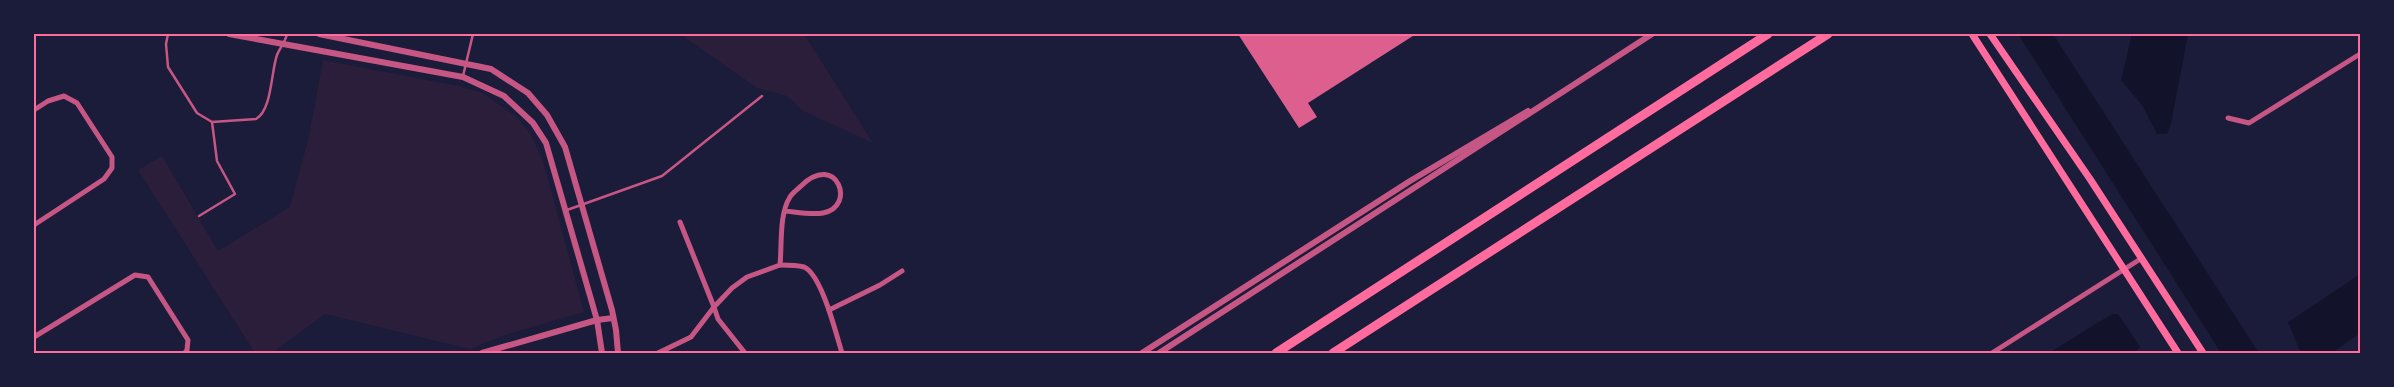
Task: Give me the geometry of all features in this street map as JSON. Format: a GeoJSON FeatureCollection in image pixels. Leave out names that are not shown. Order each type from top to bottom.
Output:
{"type":"FeatureCollection","features":[{"type":"Feature","properties":{"kind":"highway"},"geometry":{"type":"LineString","coordinates":[[1276,353],[1768,34]]}},
{"type":"Feature","properties":{"kind":"highway"},"geometry":{"type":"LineString","coordinates":[[1333,353],[1828,34]]}},
{"type":"Feature","properties":{"kind":"main road"},"geometry":{"type":"LineString","coordinates":[[1972,34],[2178,353]]}},
{"type":"Feature","properties":{"kind":"main road"},"geometry":{"type":"LineString","coordinates":[[1990,34],[2090,179],[2204,353]]}},
{"type":"Feature","properties":{"kind":"street"},"geometry":{"type":"LineString","coordinates":[[229,34],[463,77],[504,96],[533,123],[546,143],[597,320],[602,353]]}},
{"type":"Feature","properties":{"kind":"street"},"geometry":{"type":"LineString","coordinates":[[319,34],[466,62],[491,69],[528,93],[546,114],[565,147],[613,318],[618,353]]}},
{"type":"Feature","properties":{"kind":"street"},"geometry":{"type":"LineString","coordinates":[[1159,353],[1652,34]]}},
{"type":"Feature","properties":{"kind":"street"},"geometry":{"type":"LineString","coordinates":[[2228,118],[2249,123],[2360,54]]}},
{"type":"Feature","properties":{"kind":"street"},"geometry":{"type":"LineString","coordinates":[[1142,353],[1410,181],[1564,90]]}},
{"type":"Feature","properties":{"kind":"street"},"geometry":{"type":"LineString","coordinates":[[34,110],[48,101],[64,96],[77,102],[112,157],[112,168],[104,179],[34,225]]}},
{"type":"Feature","properties":{"kind":"street"},"geometry":{"type":"LineString","coordinates":[[780,265],[785,211],[790,197],[806,181],[818,174],[830,175],[838,183],[841,194],[837,204],[830,210],[822,213],[785,211]]}},
{"type":"Feature","properties":{"kind":"street"},"geometry":{"type":"LineString","coordinates":[[680,222],[718,319],[745,353]]}},
{"type":"Feature","properties":{"kind":"street"},"geometry":{"type":"LineString","coordinates":[[1992,353],[2142,258]]}},
{"type":"Feature","properties":{"kind":"street"},"geometry":{"type":"LineString","coordinates":[[658,353],[691,337],[732,288],[747,277],[780,265],[805,268],[813,275],[829,310],[842,353]]}},
{"type":"Feature","properties":{"kind":"street"},"geometry":{"type":"LineString","coordinates":[[829,310],[880,285],[902,271]]}},
{"type":"Feature","properties":{"kind":"street"},"geometry":{"type":"LineString","coordinates":[[34,337],[135,274],[148,278],[188,340],[186,352]]}},
{"type":"Feature","properties":{"kind":"street"},"geometry":{"type":"LineString","coordinates":[[482,353],[597,320],[613,318]]}},
{"type":"Feature","properties":{"kind":"lane"},"geometry":{"type":"LineString","coordinates":[[168,34],[166,44],[168,67],[197,112],[212,122],[256,119],[262,116],[267,104],[278,53],[285,44],[288,34]]}},
{"type":"Feature","properties":{"kind":"lane"},"geometry":{"type":"LineString","coordinates":[[463,77],[472,34]]}},
{"type":"Feature","properties":{"kind":"lane"},"geometry":{"type":"LineString","coordinates":[[566,211],[662,176],[762,96]]}},
{"type":"Feature","properties":{"kind":"lane"},"geometry":{"type":"LineString","coordinates":[[199,216],[235,194],[217,161],[212,122]]}},
{"type":"Feature","properties":{"kind":"shaded area"},"geometry":{"type":"Polygon","coordinates":[[[680,34],[804,34],[873,143],[803,111],[787,96],[757,88],[680,34]]]}},
{"type":"Feature","properties":{"kind":"shaded area"},"geometry":{"type":"Polygon","coordinates":[[[2018,34],[2053,34],[2259,353],[2221,353],[2018,34]]]}},
{"type":"Feature","properties":{"kind":"shaded area"},"geometry":{"type":"Polygon","coordinates":[[[2132,34],[2188,34],[2171,123],[2167,134],[2157,134],[2142,105],[2121,80],[2132,34]]]}},
{"type":"Feature","properties":{"kind":"shaded area"},"geometry":{"type":"Polygon","coordinates":[[[323,60],[458,86],[483,93],[518,118],[531,135],[543,161],[584,312],[505,335],[470,349],[325,314],[272,353],[255,353],[138,170],[162,156],[218,251],[290,207],[309,136],[323,60]]]}},
{"type":"Feature","properties":{"kind":"shaded area"},"geometry":{"type":"Polygon","coordinates":[[[2360,274],[2360,333],[2332,353],[2301,353],[2288,322],[2360,274]]]}},
{"type":"Feature","properties":{"kind":"shaded area"},"geometry":{"type":"Polygon","coordinates":[[[2112,314],[2118,314],[2140,347],[2135,353],[2049,353],[2112,314]]]}},
{"type":"Feature","properties":{"kind":"building"},"geometry":{"type":"Polygon","coordinates":[[[1238,34],[1416,34],[1308,103],[1317,117],[1299,128],[1238,34]]]}}]}
